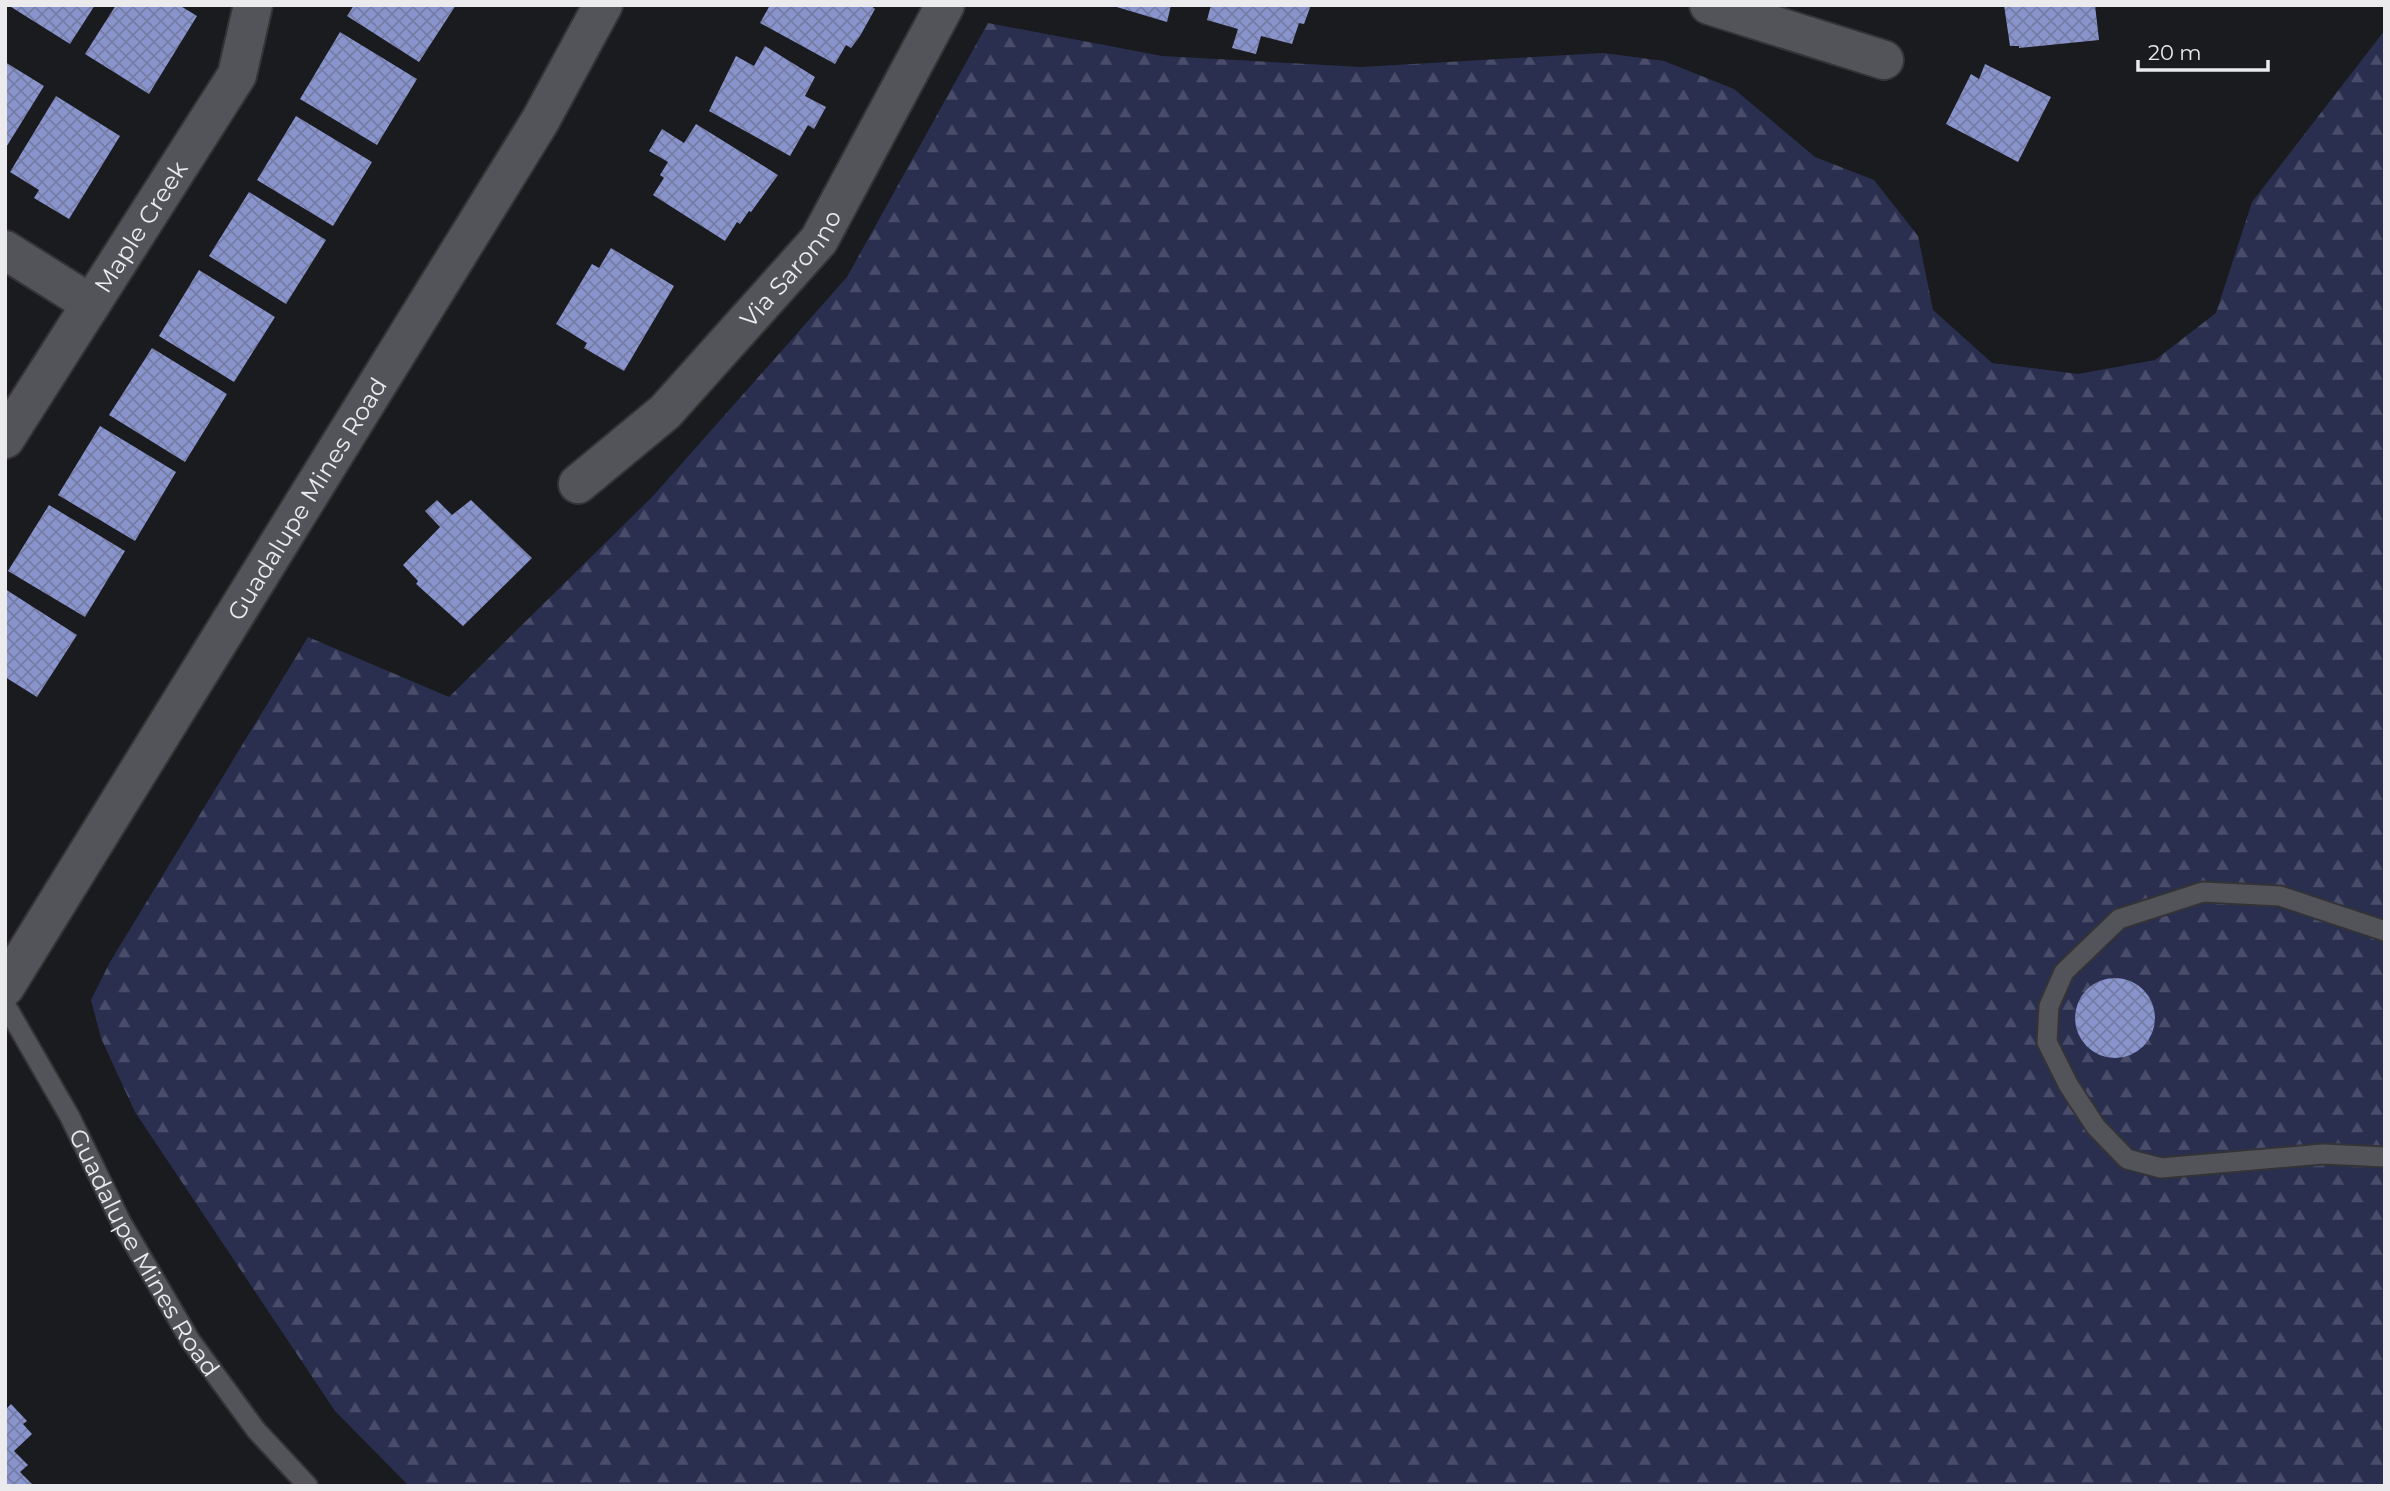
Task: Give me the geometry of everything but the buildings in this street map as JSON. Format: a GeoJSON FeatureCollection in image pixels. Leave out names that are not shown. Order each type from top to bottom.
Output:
{"type":"FeatureCollection","features":[{"type":"Feature","properties":{"kind":"street","name":"Maple Creek"},"geometry":{"type":"LineString","coordinates":[[5,439],[237,75],[253,5]]}},
{"type":"Feature","properties":{"kind":"street","name":"Guadalupe Mines Road"},"geometry":{"type":"LineString","coordinates":[[5,988],[540,121],[603,5]]}},
{"type":"Feature","properties":{"kind":"street","name":"Via Saronno"},"geometry":{"type":"LineString","coordinates":[[578,484],[665,412],[819,240],[945,5]]}},
{"type":"Feature","properties":{"kind":"street"},"geometry":{"type":"LineString","coordinates":[[1709,5],[1884,60]]}},
{"type":"Feature","properties":{"kind":"street"},"geometry":{"type":"LineString","coordinates":[[5,250],[91,304]]}},
{"type":"Feature","properties":{"kind":"lane"},"geometry":{"type":"LineString","coordinates":[[2385,930],[2280,896],[2203,892],[2119,919],[2064,972],[2049,1006],[2047,1042],[2069,1086],[2096,1127],[2127,1159],[2161,1168],[2323,1154],[2385,1157]]}},
{"type":"Feature","properties":{"kind":"lane","name":"Guadalupe Mines Road"},"geometry":{"type":"LineString","coordinates":[[5,1004],[70,1117],[121,1222],[190,1340],[256,1430],[308,1486]]}},
{"type":"Feature","properties":{"kind":"green space"},"geometry":{"type":"Polygon","coordinates":[[[988,23],[1162,56],[1361,67],[1603,53],[1664,61],[1734,89],[1815,157],[1874,180],[1918,236],[1933,310],[1992,363],[2078,374],[2155,360],[2216,313],[2252,202],[2385,30],[2385,1486],[409,1486],[335,1411],[135,1112],[101,1038],[91,1000],[110,962],[308,637],[449,697],[653,496],[847,277],[988,23]]]}}]}
